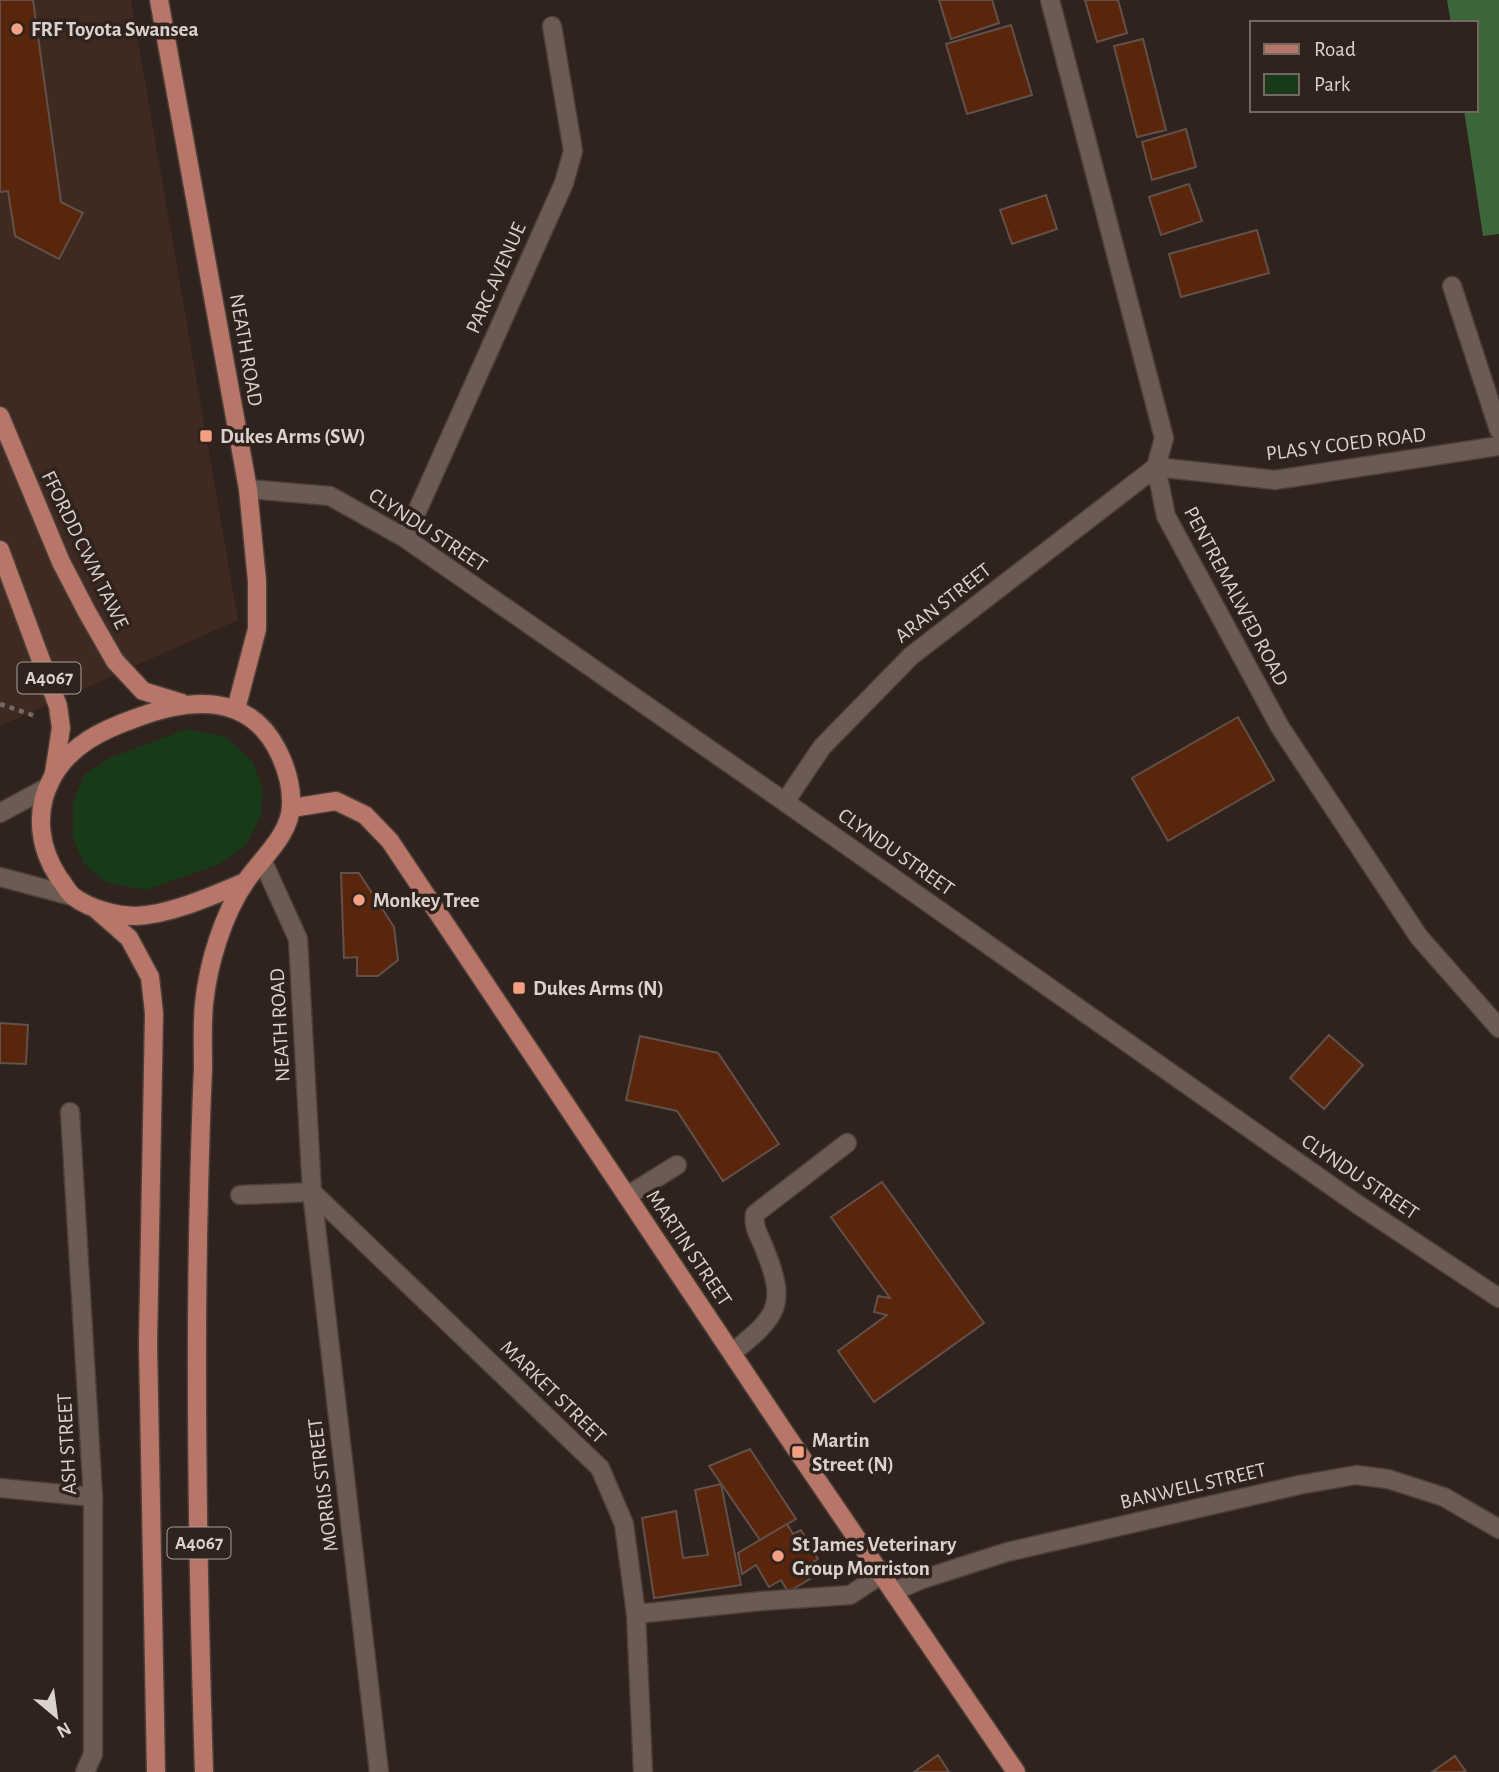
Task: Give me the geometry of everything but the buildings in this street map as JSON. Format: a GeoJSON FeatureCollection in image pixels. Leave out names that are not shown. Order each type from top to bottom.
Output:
{"type":"FeatureCollection","features":[{"type":"Feature","properties":{"kind":"main road","name":"NEATH ROAD"},"geometry":{"type":"LineString","coordinates":[[159,0],[248,489],[257,581],[257,629],[236,709]]}},
{"type":"Feature","properties":{"kind":"main road","name":"FFORDD CWM TAWE"},"geometry":{"type":"LineString","coordinates":[[0,416],[61,562],[115,661],[142,691],[187,704]]}},
{"type":"Feature","properties":{"kind":"main road","name":"A4067"},"geometry":{"type":"LineString","coordinates":[[0,550],[58,706],[61,728],[51,782]]}},
{"type":"Feature","properties":{"kind":"main road"},"geometry":{"type":"LineString","coordinates":[[211,703],[236,709],[260,723],[275,745],[286,767],[292,808],[279,840],[245,882],[167,910],[136,916],[112,913],[72,897],[48,860],[44,845],[40,822],[51,782],[65,759],[83,742],[124,722],[158,710],[187,704],[211,703]]}},
{"type":"Feature","properties":{"kind":"main road","name":"MARTIN STREET"},"geometry":{"type":"LineString","coordinates":[[292,808],[336,801],[365,815],[390,841],[1016,1772]]}},
{"type":"Feature","properties":{"kind":"main road","name":"A4067"},"geometry":{"type":"LineString","coordinates":[[204,1772],[196,1313],[204,1003],[216,941],[245,882]]}},
{"type":"Feature","properties":{"kind":"main road","name":"A4067"},"geometry":{"type":"LineString","coordinates":[[94,908],[129,938],[150,977],[155,1013],[148,1365],[156,1772]]}},
{"type":"Feature","properties":{"kind":"street","name":"PENTREMALWED ROAD"},"geometry":{"type":"LineString","coordinates":[[1050,0],[1164,438],[1156,467],[1166,516],[1280,727],[1419,937],[1499,1028]]}},
{"type":"Feature","properties":{"kind":"street","name":"PARC AVENUE"},"geometry":{"type":"LineString","coordinates":[[405,538],[564,183],[573,150],[552,26]]}},
{"type":"Feature","properties":{"kind":"street"},"geometry":{"type":"LineString","coordinates":[[1452,286],[1499,430]]}},
{"type":"Feature","properties":{"kind":"street","name":"PLAS Y COED ROAD"},"geometry":{"type":"LineString","coordinates":[[1156,467],[1275,480],[1499,446]]}},
{"type":"Feature","properties":{"kind":"street","name":"ARAN STREET"},"geometry":{"type":"LineString","coordinates":[[785,802],[822,747],[911,656],[1156,467]]}},
{"type":"Feature","properties":{"kind":"street","name":"CLYNDU STREET"},"geometry":{"type":"LineString","coordinates":[[248,489],[330,496],[405,538],[1357,1204],[1499,1298]]}},
{"type":"Feature","properties":{"kind":"street"},"geometry":{"type":"LineString","coordinates":[[0,813],[51,782]]}},
{"type":"Feature","properties":{"kind":"street","name":"NEATH ROAD"},"geometry":{"type":"LineString","coordinates":[[263,862],[298,939],[312,1192]]}},
{"type":"Feature","properties":{"kind":"street"},"geometry":{"type":"LineString","coordinates":[[0,877],[72,897]]}},
{"type":"Feature","properties":{"kind":"street","name":"ASH STREET"},"geometry":{"type":"LineString","coordinates":[[69,1112],[93,1497],[93,1755],[85,1772]]}},
{"type":"Feature","properties":{"kind":"street"},"geometry":{"type":"LineString","coordinates":[[732,1353],[773,1314],[777,1294],[774,1271],[754,1227],[755,1214],[847,1143]]}},
{"type":"Feature","properties":{"kind":"street"},"geometry":{"type":"LineString","coordinates":[[627,1196],[677,1165]]}},
{"type":"Feature","properties":{"kind":"street"},"geometry":{"type":"LineString","coordinates":[[240,1195],[312,1192]]}},
{"type":"Feature","properties":{"kind":"street","name":"MARKET STREET"},"geometry":{"type":"LineString","coordinates":[[312,1192],[600,1468],[624,1524],[636,1614],[643,1772]]}},
{"type":"Feature","properties":{"kind":"street","name":"MORRIS STREET"},"geometry":{"type":"LineString","coordinates":[[312,1192],[379,1772]]}},
{"type":"Feature","properties":{"kind":"street","name":"BANWELL STREET"},"geometry":{"type":"LineString","coordinates":[[893,1592],[920,1580],[1007,1552],[1299,1485],[1356,1475],[1388,1479],[1444,1497],[1499,1529]]}},
{"type":"Feature","properties":{"kind":"street"},"geometry":{"type":"LineString","coordinates":[[0,1488],[93,1497]]}},
{"type":"Feature","properties":{"kind":"street"},"geometry":{"type":"LineString","coordinates":[[636,1614],[850,1595],[881,1574]]}},
{"type":"Feature","properties":{"kind":"path"},"geometry":{"type":"LineString","coordinates":[[0,704],[36,717]]}},
{"type":"Feature","properties":{"kind":"shaded area"},"geometry":{"type":"Polygon","coordinates":[[[0,0],[131,0],[238,620],[0,726],[0,0]]]}},
{"type":"Feature","properties":{"kind":"green space"},"geometry":{"type":"Polygon","coordinates":[[[1447,0],[1499,0],[1499,234],[1483,236],[1464,112],[1478,112],[1478,21],[1451,21],[1447,0]]]}},
{"type":"Feature","properties":{"kind":"green space"},"geometry":{"type":"Polygon","coordinates":[[[187,729],[225,736],[253,762],[263,790],[261,815],[247,844],[220,864],[146,890],[107,883],[84,864],[73,838],[73,803],[84,775],[109,758],[187,729]]]}},
{"type":"Feature","properties":{"kind":"place","name":"FRF Toyota Swansea"},"geometry":{"type":"Point","coordinates":[17,29]}},
{"type":"Feature","properties":{"kind":"place","name":"Dukes Arms (SW)"},"geometry":{"type":"Point","coordinates":[206,436]}},
{"type":"Feature","properties":{"kind":"place","name":"Monkey Tree"},"geometry":{"type":"Point","coordinates":[359,900]}},
{"type":"Feature","properties":{"kind":"place","name":"Dukes Arms (N)"},"geometry":{"type":"Point","coordinates":[519,988]}},
{"type":"Feature","properties":{"kind":"place","name":"Martin Street (N)"},"geometry":{"type":"Point","coordinates":[798,1452]}},
{"type":"Feature","properties":{"kind":"place","name":"St James Veterinary Group Morriston"},"geometry":{"type":"Point","coordinates":[778,1556]}}]}
